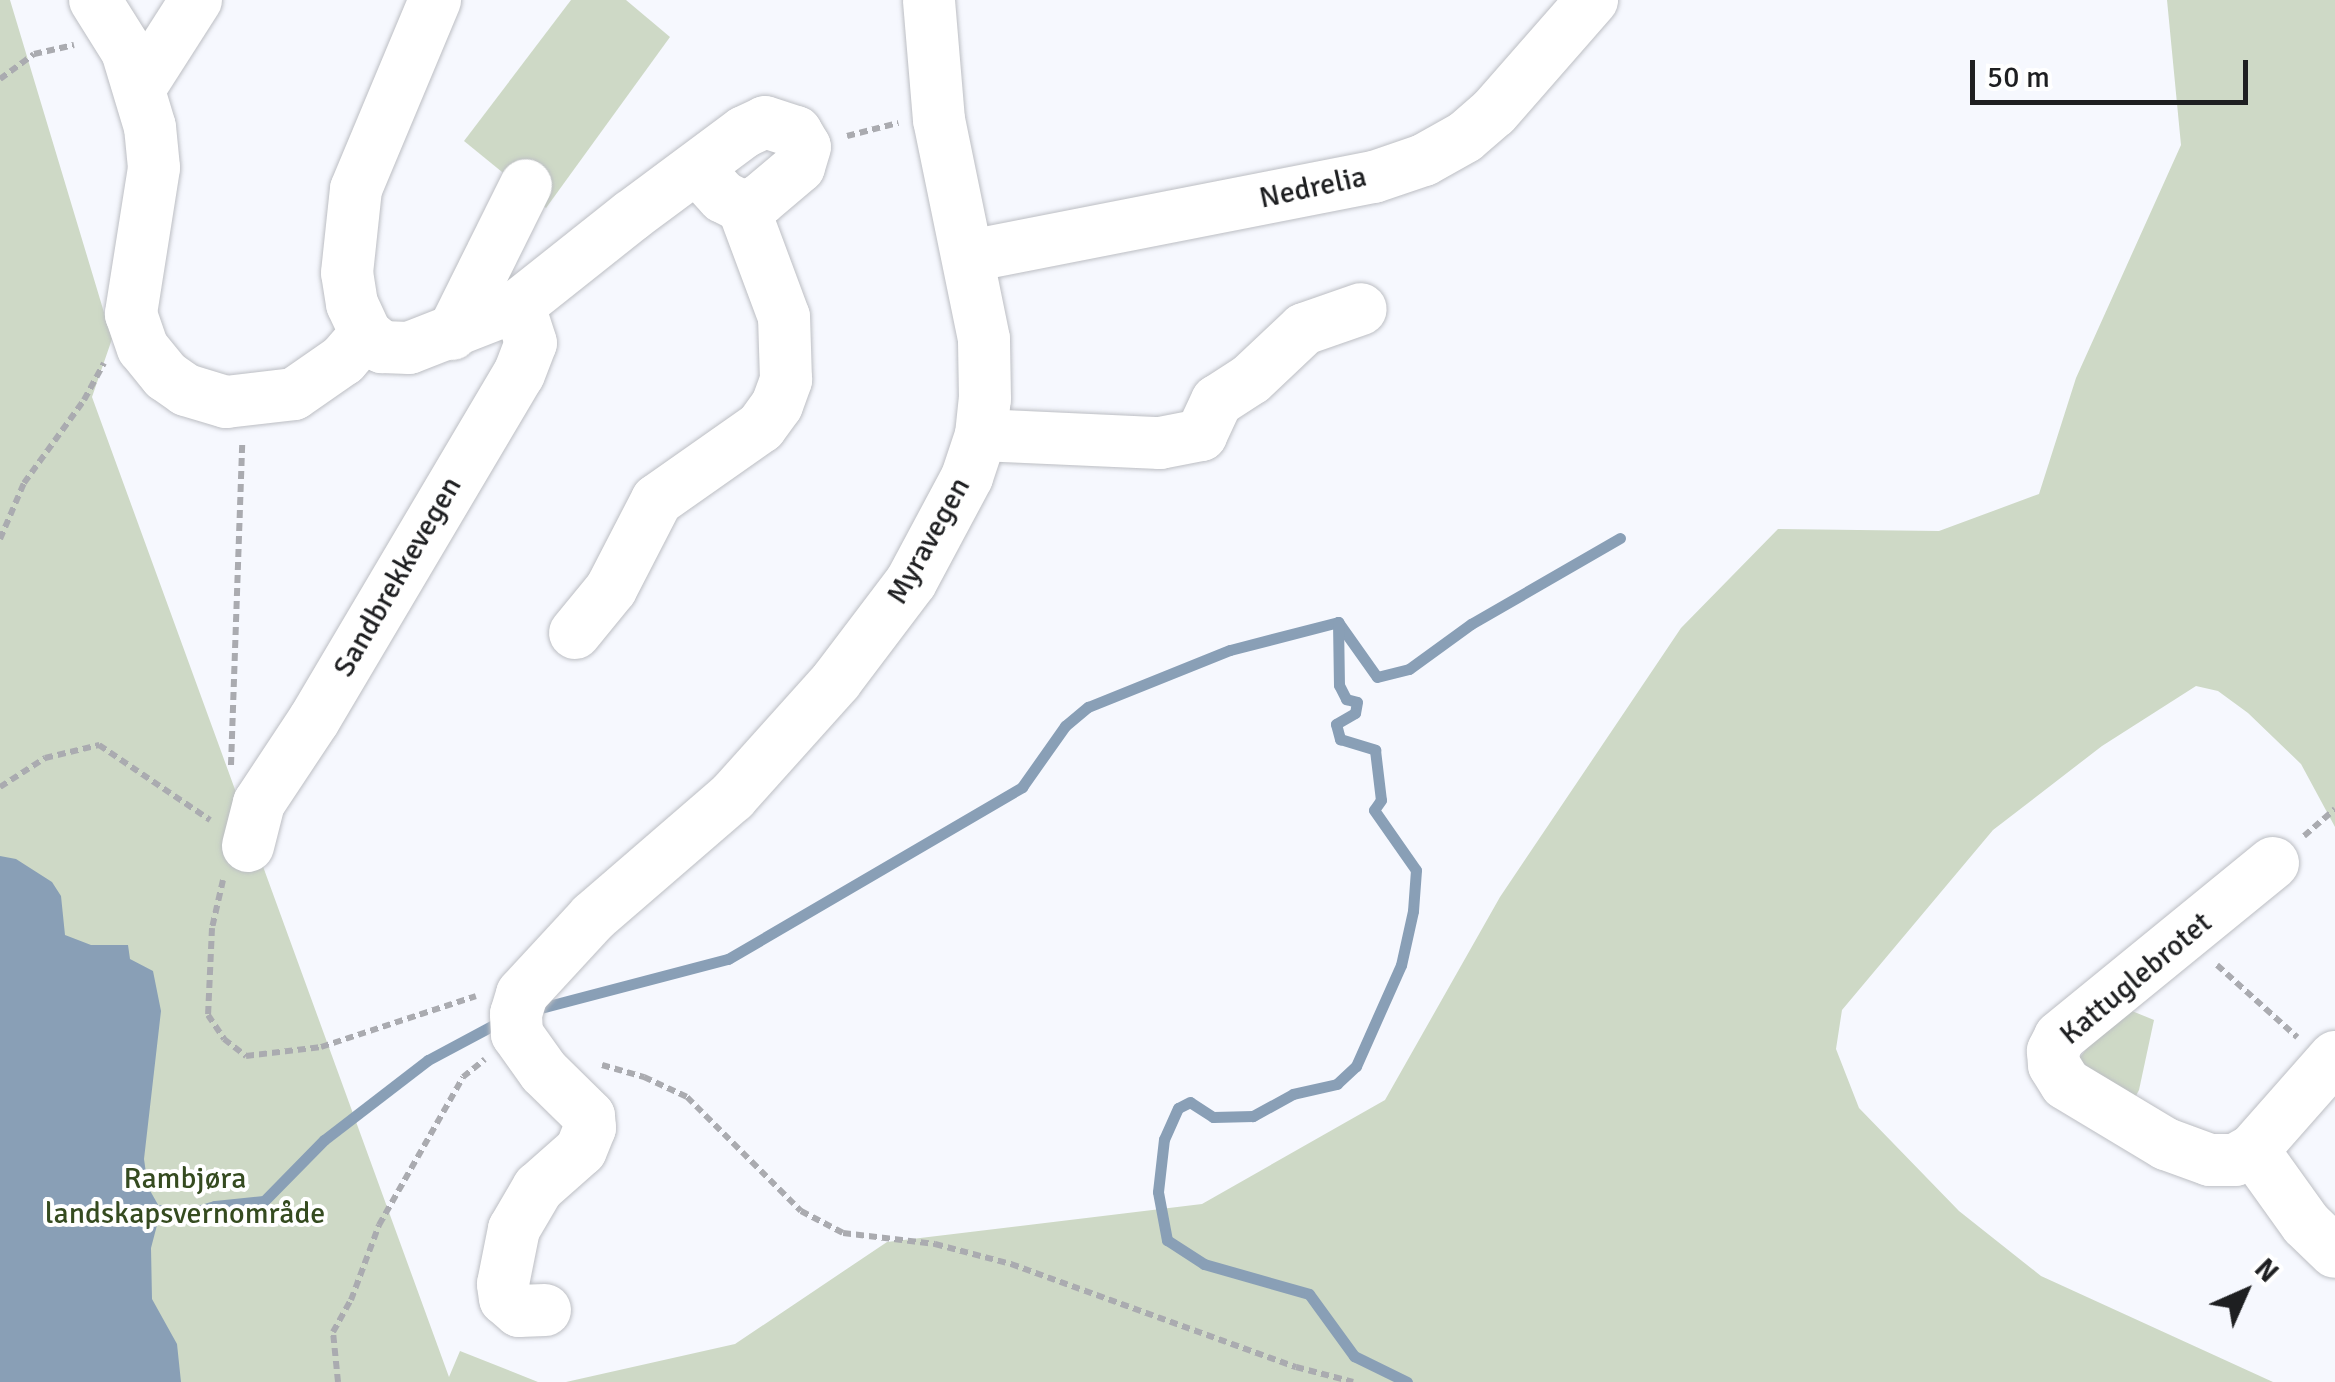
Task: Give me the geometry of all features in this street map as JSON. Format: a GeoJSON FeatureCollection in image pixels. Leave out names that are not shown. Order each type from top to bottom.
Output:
{"type":"FeatureCollection","features":[{"type":"Feature","properties":{"kind":"street"},"geometry":{"type":"LineString","coordinates":[[95,0],[134,68],[154,168],[131,314],[143,348],[166,376],[186,390],[226,402],[294,394],[330,371],[366,334]]}},
{"type":"Feature","properties":{"kind":"street"},"geometry":{"type":"LineString","coordinates":[[134,68],[196,0]]}},
{"type":"Feature","properties":{"kind":"street"},"geometry":{"type":"LineString","coordinates":[[436,0],[356,189],[347,273],[352,304],[366,334],[382,346],[410,348],[519,306],[744,132],[765,122],[796,132],[805,147],[799,167],[760,200],[744,207]]}},
{"type":"Feature","properties":{"kind":"street","name":"Myravegen"},"geometry":{"type":"LineString","coordinates":[[522,1042],[516,1014],[522,994],[593,916],[732,797],[836,681],[911,582],[967,477],[981,435],[986,399],[984,338],[939,120],[929,0]]}},
{"type":"Feature","properties":{"kind":"street","name":"Nedrelia"},"geometry":{"type":"LineString","coordinates":[[970,256],[1374,177],[1424,160],[1465,137],[1494,112],[1592,0]]}},
{"type":"Feature","properties":{"kind":"street"},"geometry":{"type":"LineString","coordinates":[[575,633],[611,590],[657,500],[760,427],[776,405],[786,380],[784,317],[744,207],[723,197],[697,168]]}},
{"type":"Feature","properties":{"kind":"street"},"geometry":{"type":"LineString","coordinates":[[452,334],[526,185]]}},
{"type":"Feature","properties":{"kind":"street","name":"Sandbrekkevegen"},"geometry":{"type":"LineString","coordinates":[[248,846],[259,803],[314,720],[364,628],[518,374],[531,343],[519,306]]}},
{"type":"Feature","properties":{"kind":"street"},"geometry":{"type":"LineString","coordinates":[[981,435],[1160,443],[1201,435],[1217,401],[1251,379],[1304,329],[1360,309]]}},
{"type":"Feature","properties":{"kind":"street","name":"Kattuglebrotet"},"geometry":{"type":"LineString","coordinates":[[2253,1150],[2234,1160],[2210,1160],[2166,1144],[2066,1084],[2054,1065],[2053,1050],[2060,1036],[2273,863]]}},
{"type":"Feature","properties":{"kind":"street"},"geometry":{"type":"LineString","coordinates":[[522,1042],[589,1116],[590,1128],[581,1150],[538,1188],[514,1229],[503,1284],[505,1299],[519,1311],[544,1310]]}},
{"type":"Feature","properties":{"kind":"street"},"geometry":{"type":"LineString","coordinates":[[2332,1060],[2253,1150],[2306,1224],[2335,1252]]}},
{"type":"Feature","properties":{"kind":"path"},"geometry":{"type":"LineString","coordinates":[[0,79],[34,54],[80,44],[134,68]]}},
{"type":"Feature","properties":{"kind":"path"},"geometry":{"type":"LineString","coordinates":[[805,147],[915,120],[939,120]]}},
{"type":"Feature","properties":{"kind":"path"},"geometry":{"type":"LineString","coordinates":[[0,539],[24,482],[84,400],[131,314]]}},
{"type":"Feature","properties":{"kind":"path"},"geometry":{"type":"LineString","coordinates":[[0,788],[45,758],[98,745],[248,846]]}},
{"type":"Feature","properties":{"kind":"path"},"geometry":{"type":"LineString","coordinates":[[2186,936],[2332,1060]]}},
{"type":"Feature","properties":{"kind":"path"},"geometry":{"type":"LineString","coordinates":[[338,1382],[333,1332],[351,1300],[379,1225],[463,1077],[522,1042],[644,1077],[687,1097],[801,1211],[843,1233],[935,1244],[1011,1264],[1296,1367],[1353,1382]]}},
{"type":"Feature","properties":{"kind":"green space","name":"Rambjøra landskapsvernområde"},"geometry":{"type":"Polygon","coordinates":[[[0,0],[10,0],[112,339],[92,397],[449,1377],[460,1351],[538,1382],[0,1382],[0,0]]]}},
{"type":"Feature","properties":{"kind":"green space"},"geometry":{"type":"Polygon","coordinates":[[[571,0],[626,0],[670,37],[546,208],[464,141],[571,0]]]}},
{"type":"Feature","properties":{"kind":"green space"},"geometry":{"type":"Polygon","coordinates":[[[2167,0],[2335,0],[2335,827],[2301,764],[2248,713],[2218,691],[2196,686],[2102,746],[1993,830],[1842,1010],[1836,1049],[1859,1108],[1959,1211],[2041,1276],[2273,1382],[566,1382],[735,1344],[887,1242],[1202,1204],[1385,1100],[1500,897],[1681,628],[1778,529],[1939,531],[2039,494],[2076,378],[2181,145],[2167,0]]]}},
{"type":"Feature","properties":{"kind":"green space"},"geometry":{"type":"Polygon","coordinates":[[[2132,1011],[2154,1020],[2139,1090],[2129,1109],[2078,1060],[2093,1040],[2132,1011]]]}},
{"type":"Feature","properties":{"kind":"water"},"geometry":{"type":"Polygon","coordinates":[[[0,856],[16,859],[52,882],[61,896],[65,935],[91,945],[128,945],[130,959],[153,971],[161,1011],[144,1159],[148,1187],[161,1210],[151,1248],[152,1299],[177,1344],[181,1382],[0,1382],[0,856]]]}},
{"type":"Feature","properties":{"kind":"waterway"},"geometry":{"type":"LineString","coordinates":[[1338,622],[1377,677],[1409,669],[1471,624],[1620,538]]}},
{"type":"Feature","properties":{"kind":"waterway"},"geometry":{"type":"LineString","coordinates":[[533,1010],[728,959],[1022,787],[1065,726],[1088,707],[1230,650],[1338,622],[1339,685],[1346,699],[1357,702],[1355,713],[1336,724],[1340,739],[1375,750],[1381,800],[1374,810],[1416,870],[1413,911],[1401,965],[1356,1066],[1337,1084],[1293,1094],[1253,1116],[1213,1117],[1190,1102],[1178,1108],[1164,1139],[1158,1192],[1167,1240],[1204,1264],[1309,1294],[1354,1356],[1407,1382]]}},
{"type":"Feature","properties":{"kind":"waterway"},"geometry":{"type":"LineString","coordinates":[[161,1210],[185,1215],[215,1206],[264,1201],[324,1140],[428,1060],[501,1021]]}}]}
